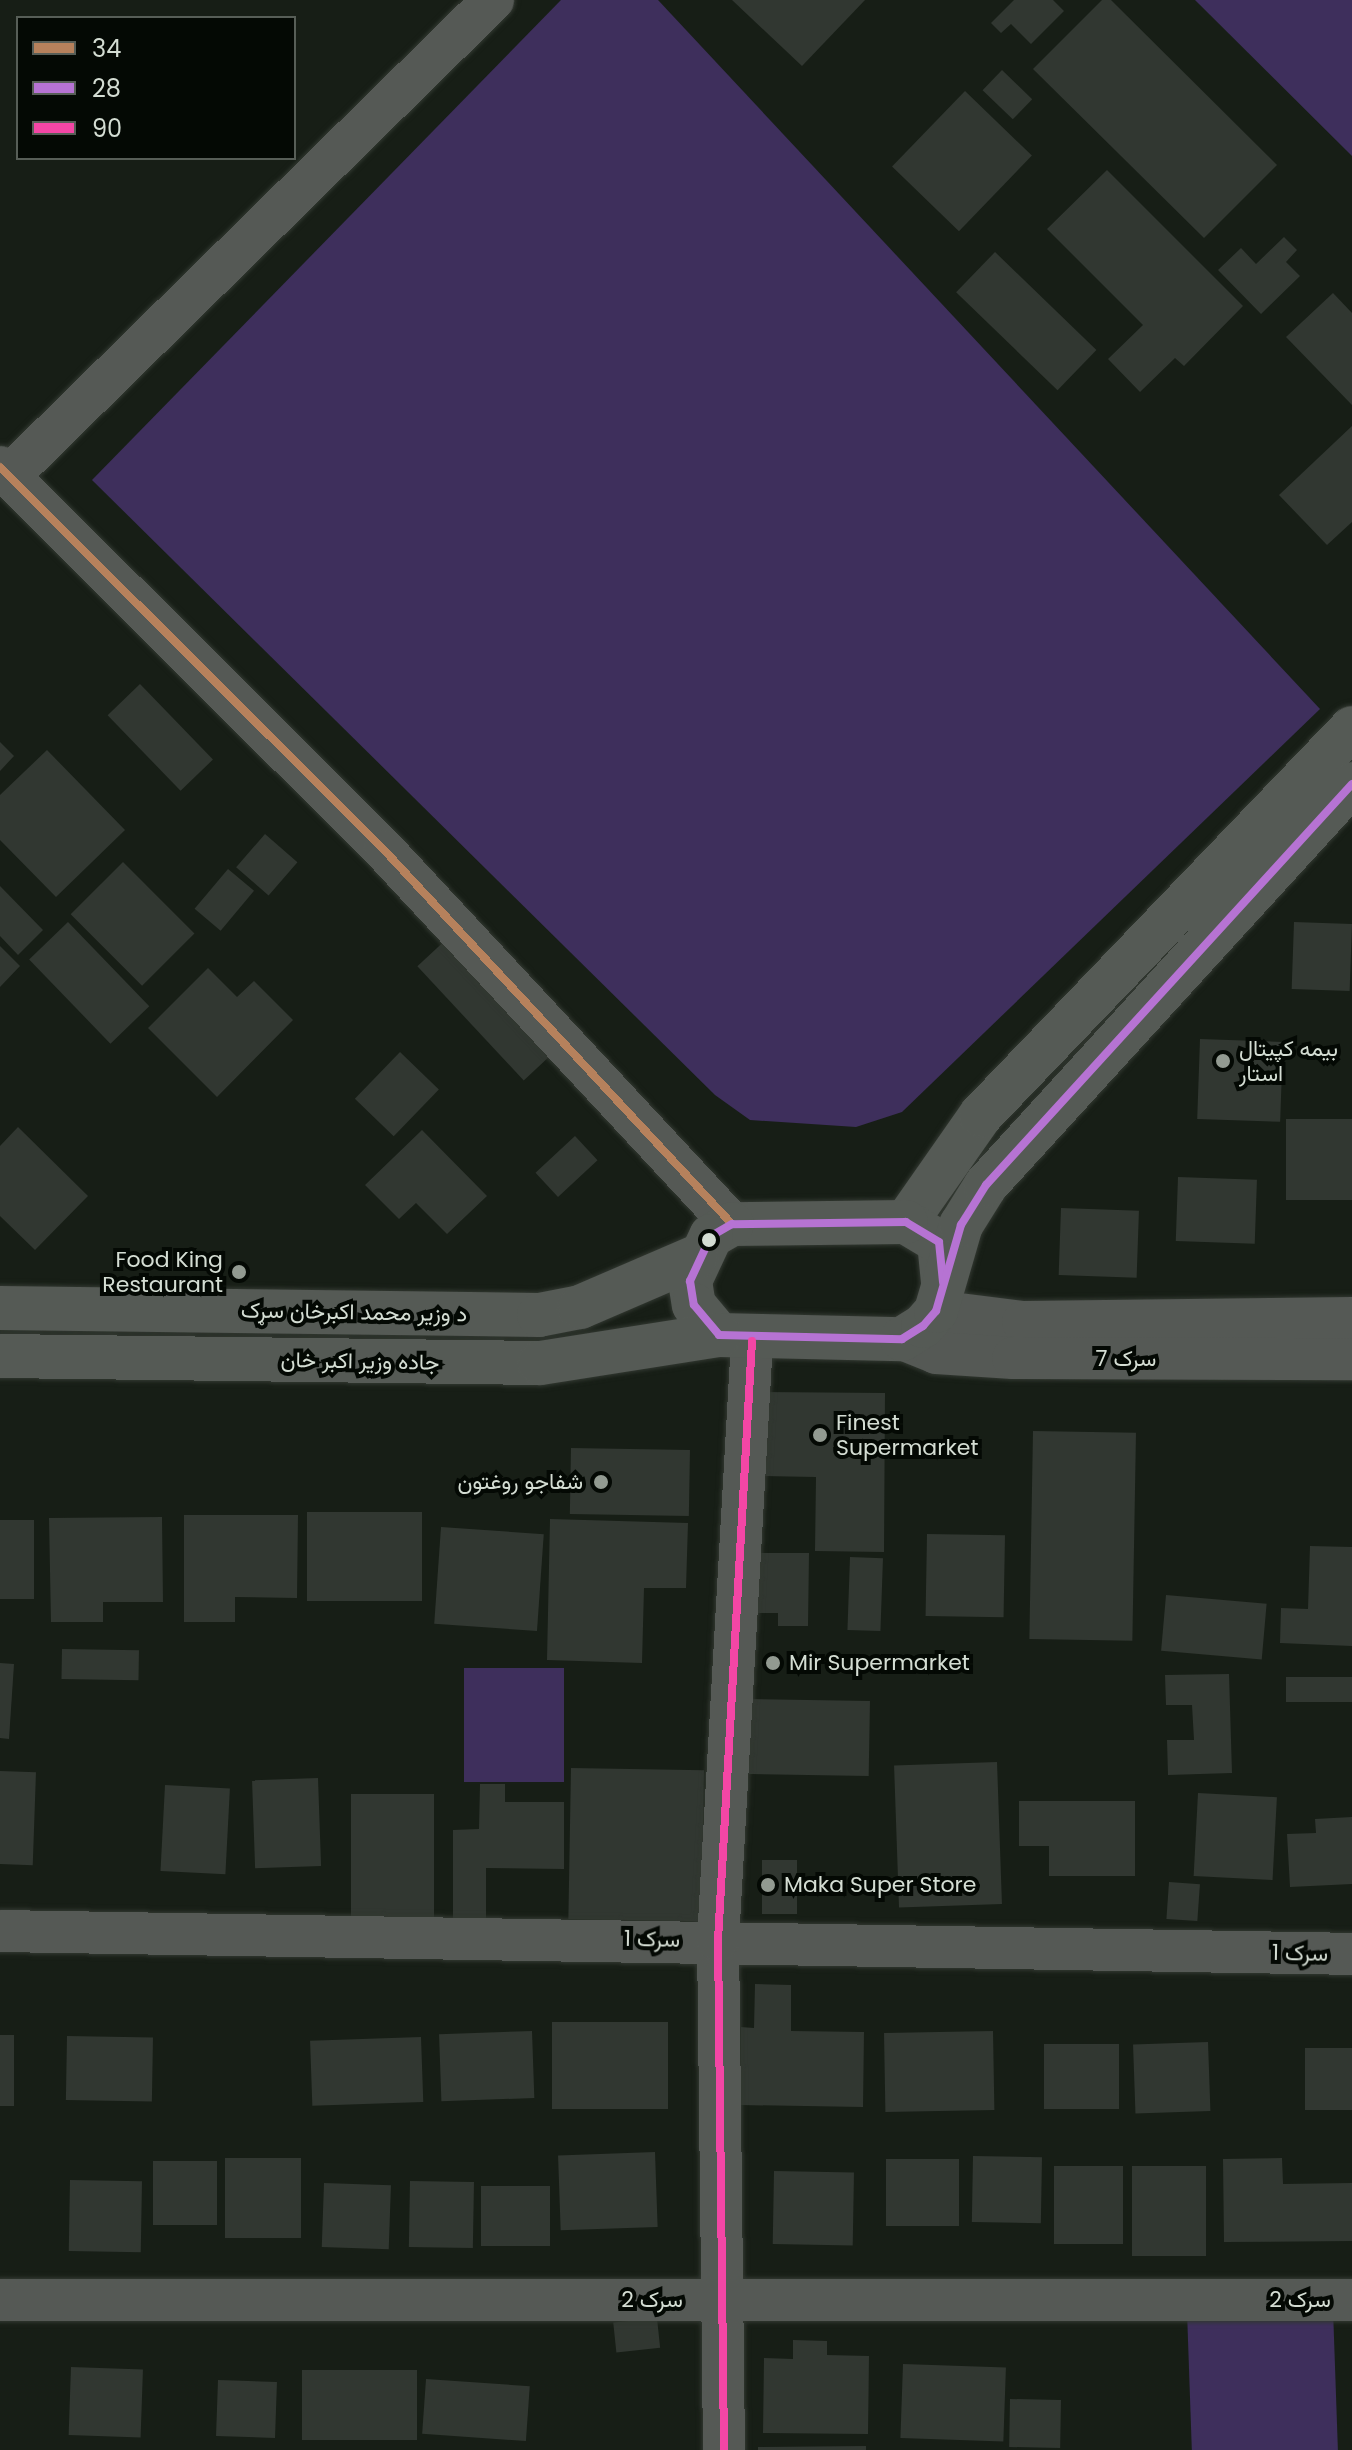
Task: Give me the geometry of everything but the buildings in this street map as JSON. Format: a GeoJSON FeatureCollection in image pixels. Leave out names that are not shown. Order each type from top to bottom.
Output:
{"type":"FeatureCollection","features":[{"type":"Feature","properties":{"kind":"main road"},"geometry":{"type":"LineString","coordinates":[[902,1339],[940,1297],[961,1225],[986,1185],[1331,801],[1352,728]]}},
{"type":"Feature","properties":{"kind":"main road"},"geometry":{"type":"LineString","coordinates":[[906,1222],[981,1115],[1331,801]]}},
{"type":"Feature","properties":{"kind":"main road"},"geometry":{"type":"LineString","coordinates":[[732,1224],[906,1222],[939,1242],[940,1297]]}},
{"type":"Feature","properties":{"kind":"main road","name":"د وزیر محمد اکبرخان سړک"},"geometry":{"type":"LineString","coordinates":[[0,1308],[539,1315],[580,1307],[696,1257],[732,1224]]}},
{"type":"Feature","properties":{"kind":"main road"},"geometry":{"type":"LineString","coordinates":[[696,1257],[694,1305],[735,1338]]}},
{"type":"Feature","properties":{"kind":"main road","name":"جاده وزیر اکبر خان"},"geometry":{"type":"LineString","coordinates":[[0,1356],[540,1363],[735,1338],[902,1339]]}},
{"type":"Feature","properties":{"kind":"street"},"geometry":{"type":"LineString","coordinates":[[493,0],[4,472],[385,851],[732,1224]]}},
{"type":"Feature","properties":{"kind":"street","name":"سرک 7"},"geometry":{"type":"LineString","coordinates":[[940,1297],[1023,1322],[1352,1318]]}},
{"type":"Feature","properties":{"kind":"street"},"geometry":{"type":"LineString","coordinates":[[724,2450],[725,2300],[718,1940],[735,1338]]}},
{"type":"Feature","properties":{"kind":"street","name":"سرک 7"},"geometry":{"type":"LineString","coordinates":[[902,1339],[936,1353],[1013,1358],[1352,1359]]}},
{"type":"Feature","properties":{"kind":"street","name":"سرک 1"},"geometry":{"type":"LineString","coordinates":[[0,1931],[718,1940],[1352,1954]]}},
{"type":"Feature","properties":{"kind":"street","name":"سرک 2"},"geometry":{"type":"LineString","coordinates":[[0,2300],[1352,2300]]}},
{"type":"Feature","properties":{"kind":"shaded area"},"geometry":{"type":"Polygon","coordinates":[[[561,0],[658,0],[1320,709],[902,1112],[856,1127],[750,1120],[715,1095],[92,480],[561,0]]]}},
{"type":"Feature","properties":{"kind":"shaded area"},"geometry":{"type":"Polygon","coordinates":[[[1195,0],[1352,0],[1352,156],[1195,0]]]}},
{"type":"Feature","properties":{"kind":"shaded area"},"geometry":{"type":"Polygon","coordinates":[[[464,1668],[564,1668],[564,1782],[464,1782],[464,1668]]]}},
{"type":"Feature","properties":{"kind":"shaded area"},"geometry":{"type":"Polygon","coordinates":[[[1333,2309],[1338,2450],[1192,2450],[1187,2314],[1333,2309]]]}},
{"type":"Feature","properties":{"kind":"transit line","name":"34"},"geometry":{"type":"LineString","coordinates":[[0,467],[385,851],[732,1224]]}},
{"type":"Feature","properties":{"kind":"transit line","name":"28"},"geometry":{"type":"LineString","coordinates":[[943,1282],[939,1242],[906,1222],[732,1224],[711,1236],[690,1281],[694,1305],[719,1335],[902,1339],[923,1326],[936,1311],[961,1225],[986,1185],[1352,784]]}},
{"type":"Feature","properties":{"kind":"transit line","name":"90"},"geometry":{"type":"LineString","coordinates":[[724,2450],[718,1940],[752,1341]]}},
{"type":"Feature","properties":{"kind":"place","name":"بیمه کپیتال استار"},"geometry":{"type":"Point","coordinates":[1223,1061]}},
{"type":"Feature","properties":{"kind":"place","name":"Food King Restaurant"},"geometry":{"type":"Point","coordinates":[239,1272]}},
{"type":"Feature","properties":{"kind":"place","name":"Finest Supermarket"},"geometry":{"type":"Point","coordinates":[820,1435]}},
{"type":"Feature","properties":{"kind":"place","name":"شفاجو روغتون"},"geometry":{"type":"Point","coordinates":[601,1482]}},
{"type":"Feature","properties":{"kind":"place","name":"Mir Supermarket"},"geometry":{"type":"Point","coordinates":[773,1663]}},
{"type":"Feature","properties":{"kind":"place","name":"Maka Super Store"},"geometry":{"type":"Point","coordinates":[768,1885]}}]}
